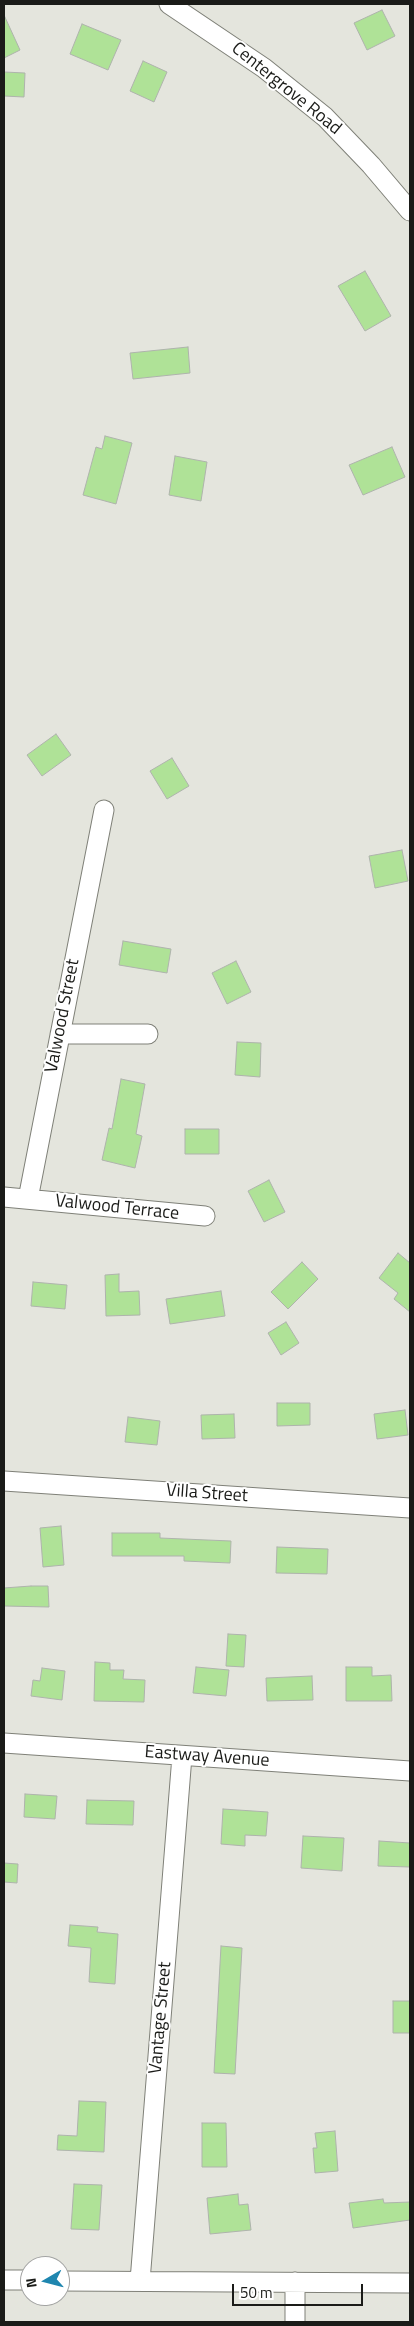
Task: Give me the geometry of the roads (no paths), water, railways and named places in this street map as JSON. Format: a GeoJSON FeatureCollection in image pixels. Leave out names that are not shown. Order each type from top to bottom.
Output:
{"type":"FeatureCollection","features":[{"type":"Feature","properties":{"kind":"street","name":"Centergrove Road"},"geometry":{"type":"LineString","coordinates":[[169,4],[264,68],[326,117],[371,165],[410,212]]}},
{"type":"Feature","properties":{"kind":"street","name":"Valwood Street"},"geometry":{"type":"LineString","coordinates":[[28,1199],[104,810]]}},
{"type":"Feature","properties":{"kind":"street"},"geometry":{"type":"LineString","coordinates":[[60,1034],[148,1034]]}},
{"type":"Feature","properties":{"kind":"street"},"geometry":{"type":"LineString","coordinates":[[4,1197],[28,1199]]}},
{"type":"Feature","properties":{"kind":"street","name":"Valwood Terrace"},"geometry":{"type":"LineString","coordinates":[[28,1199],[205,1216]]}},
{"type":"Feature","properties":{"kind":"street","name":"Villa Street"},"geometry":{"type":"LineString","coordinates":[[4,1480],[410,1508]]}},
{"type":"Feature","properties":{"kind":"street","name":"Eastway Avenue"},"geometry":{"type":"LineString","coordinates":[[4,1743],[410,1771]]}},
{"type":"Feature","properties":{"kind":"street","name":"Vantage Street"},"geometry":{"type":"LineString","coordinates":[[140,2281],[182,1756]]}},
{"type":"Feature","properties":{"kind":"street"},"geometry":{"type":"LineString","coordinates":[[4,2280],[20,2280]]}},
{"type":"Feature","properties":{"kind":"street"},"geometry":{"type":"LineString","coordinates":[[70,2281],[410,2283]]}},
{"type":"Feature","properties":{"kind":"street"},"geometry":{"type":"LineString","coordinates":[[295,2282],[295,2322]]}}]}
